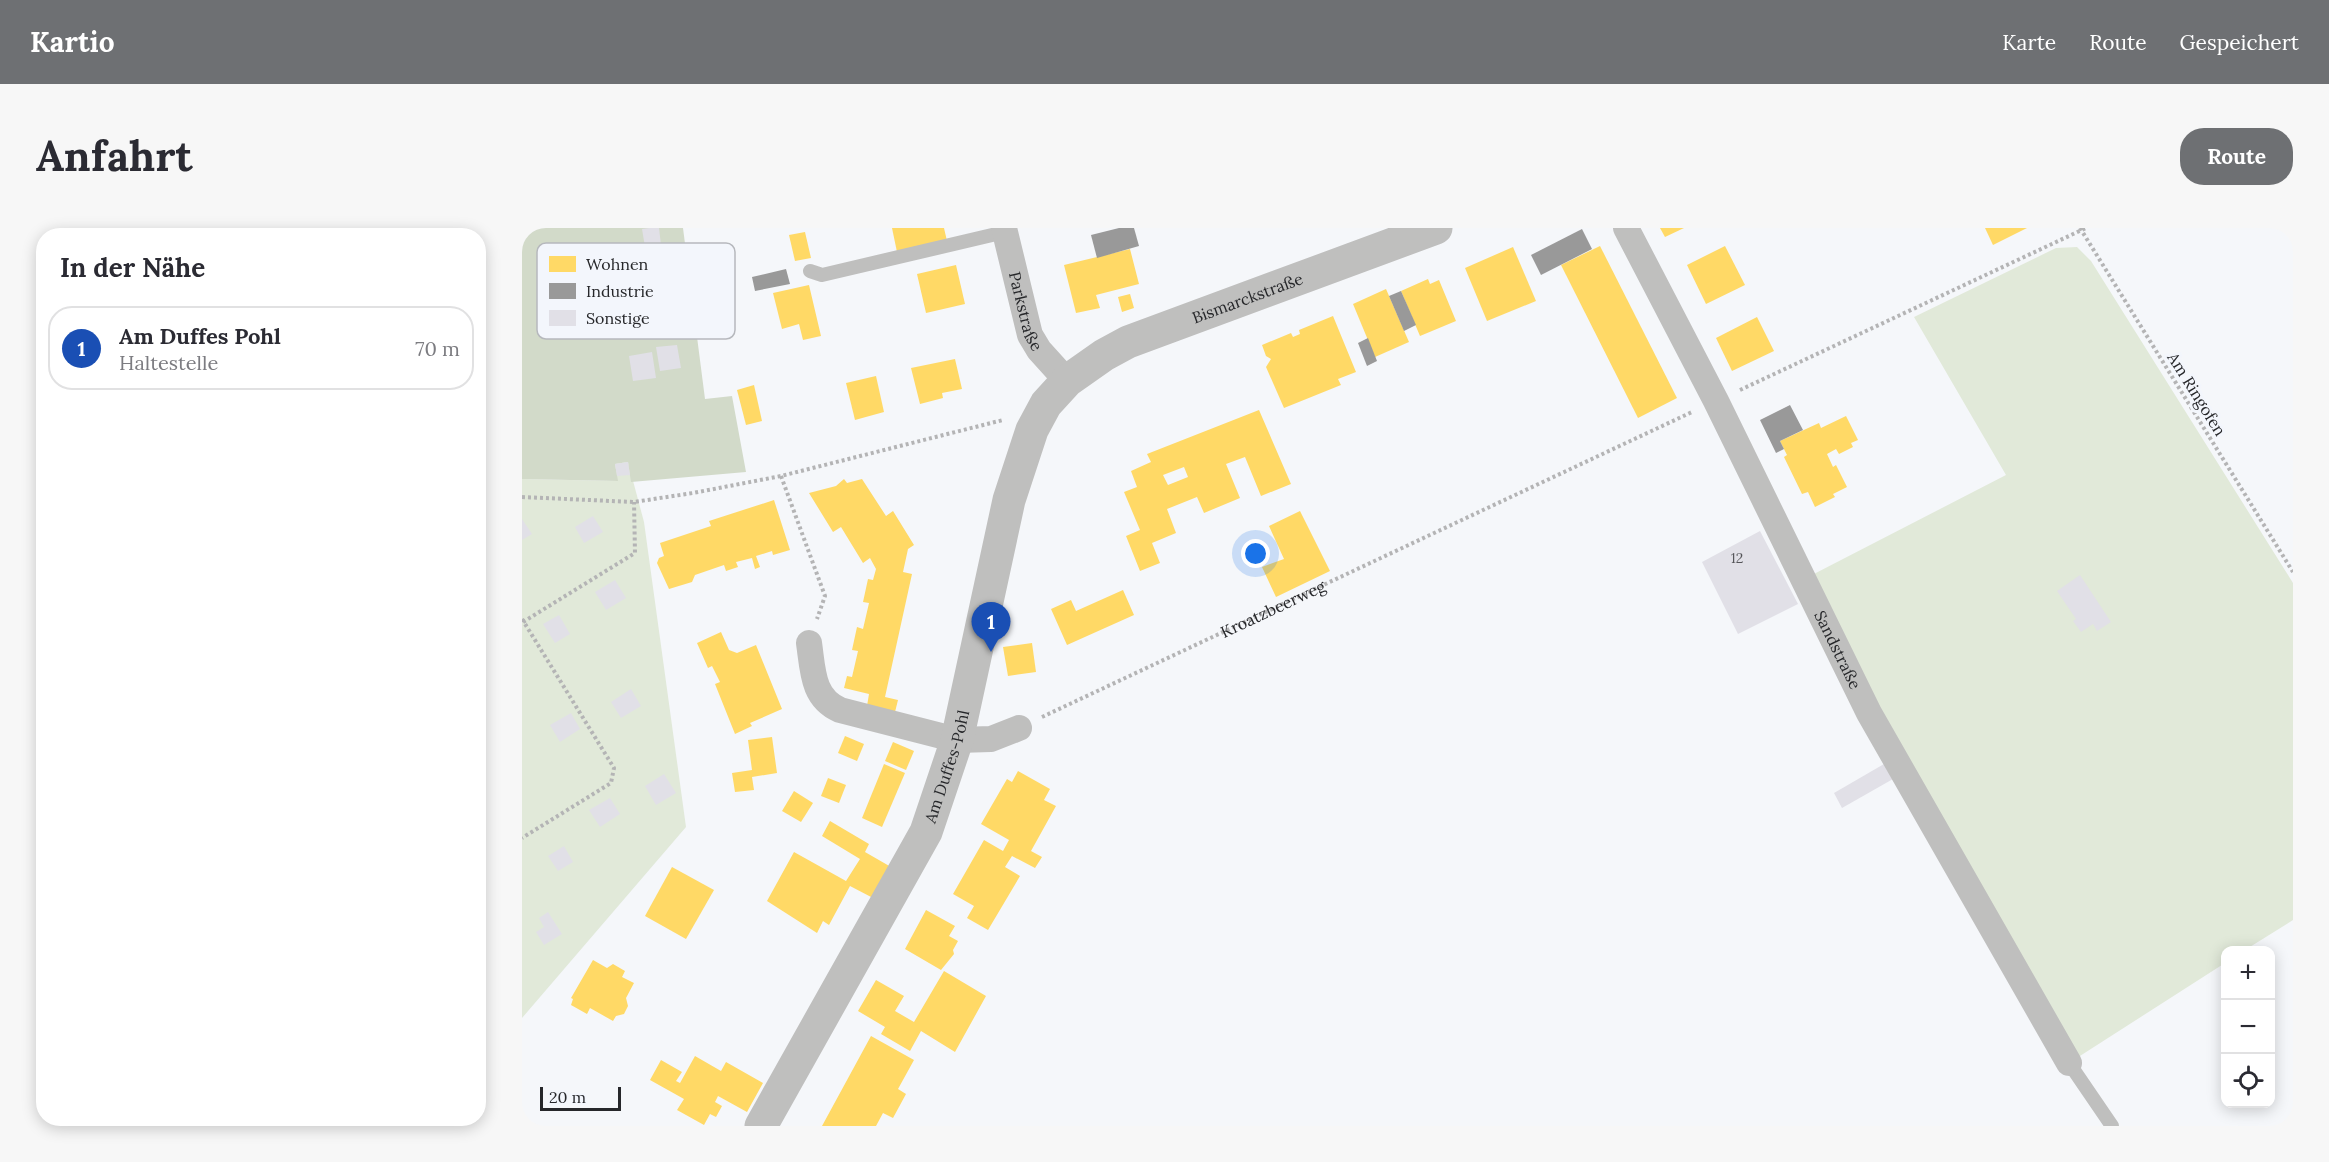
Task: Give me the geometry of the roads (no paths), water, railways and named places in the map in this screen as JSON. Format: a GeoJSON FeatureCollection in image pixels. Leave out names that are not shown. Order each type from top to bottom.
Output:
{"type":"FeatureCollection","features":[{"type":"Feature","properties":{"kind":"street","name":"Sandstraße"},"geometry":{"type":"LineString","coordinates":[[1626,228],[1716,401],[1869,713],[2069,1063]]}},
{"type":"Feature","properties":{"kind":"street","name":"Parkstraße"},"geometry":{"type":"LineString","coordinates":[[1004,230],[1030,335],[1039,350],[1068,381]]}},
{"type":"Feature","properties":{"kind":"street","name":"Bismarckstraße"},"geometry":{"type":"LineString","coordinates":[[1068,381],[1104,355],[1153,331],[1422,230]]}},
{"type":"Feature","properties":{"kind":"street","name":"Am Duffes-Pohl"},"geometry":{"type":"LineString","coordinates":[[761,1126],[914,856],[936,806],[957,740],[1012,490],[1032,430],[1046,404],[1068,381]]}},
{"type":"Feature","properties":{"kind":"street"},"geometry":{"type":"LineString","coordinates":[[809,643],[816,687],[832,707],[957,740],[991,739],[1019,728]]}},
{"type":"Feature","properties":{"kind":"lane"},"geometry":{"type":"LineString","coordinates":[[810,271],[822,275],[1004,230]]}},
{"type":"Feature","properties":{"kind":"lane"},"geometry":{"type":"LineString","coordinates":[[2069,1063],[2112,1126]]}},
{"type":"Feature","properties":{"kind":"place","name":"Am Duffes Pohl"},"geometry":{"type":"Point","coordinates":[991,652]}}]}
